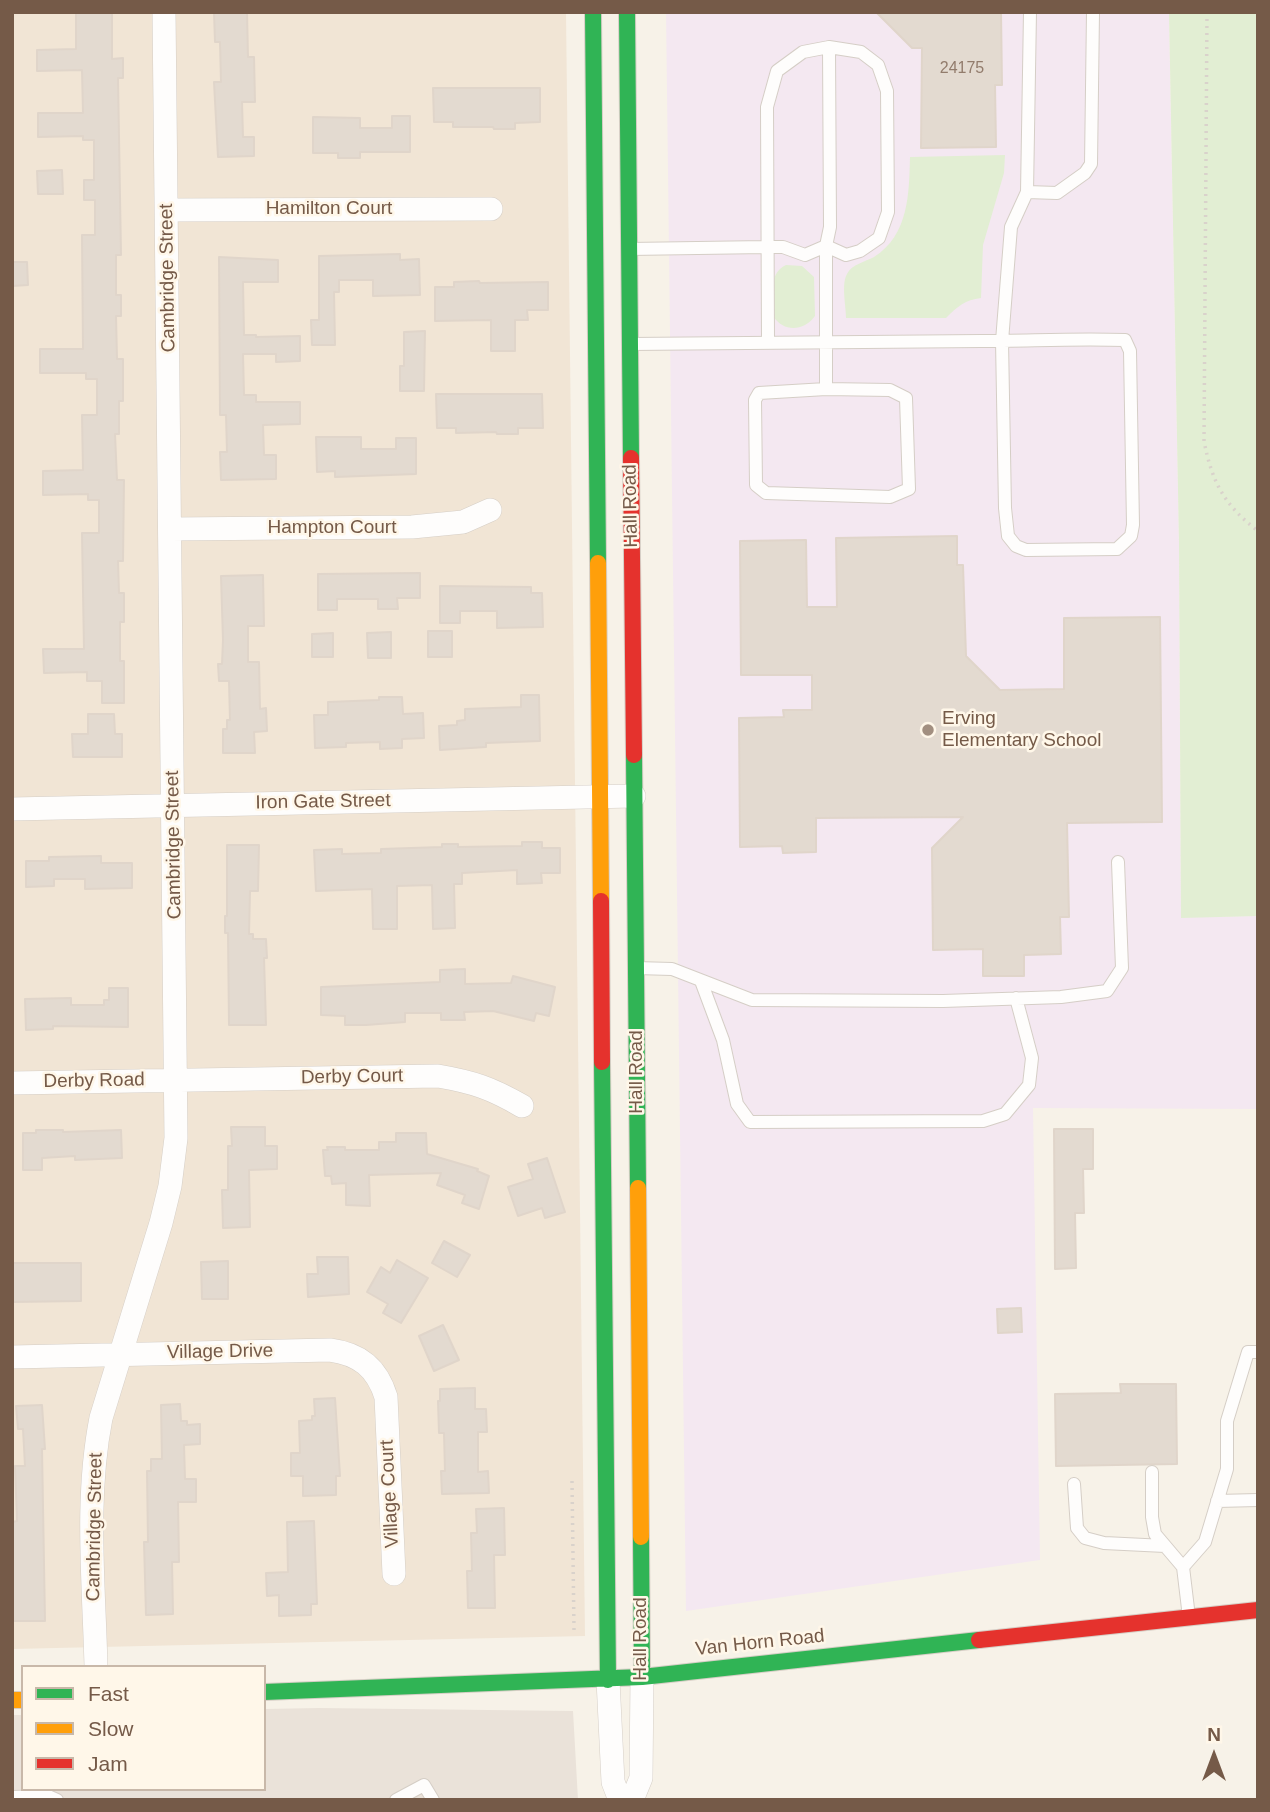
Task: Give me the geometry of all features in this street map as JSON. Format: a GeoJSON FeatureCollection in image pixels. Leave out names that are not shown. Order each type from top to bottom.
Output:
{"type":"FeatureCollection","features":[{"type":"Feature","properties":{"kind":"street","name":"Cambridge Street"},"geometry":{"type":"LineString","coordinates":[[96,1665],[93,1468],[101,1418],[170,1186],[176,1138],[164,12]]}},
{"type":"Feature","properties":{"kind":"street","name":"Hall Road"},"geometry":{"type":"LineString","coordinates":[[593,12],[613,344],[634,796],[619,968],[608,1680],[613,1782],[620,1800]]}},
{"type":"Feature","properties":{"kind":"street","name":"Hall Road"},"geometry":{"type":"LineString","coordinates":[[627,12],[629,249],[613,344],[600,797],[619,968],[642,1677],[641,1778],[632,1800]]}},
{"type":"Feature","properties":{"kind":"street","name":"Hamilton Court"},"geometry":{"type":"LineString","coordinates":[[168,210],[491,209]]}},
{"type":"Feature","properties":{"kind":"street","name":"Hampton Court"},"geometry":{"type":"LineString","coordinates":[[171,529],[412,527],[463,522],[490,510]]}},
{"type":"Feature","properties":{"kind":"street","name":"Iron Gate Street"},"geometry":{"type":"LineString","coordinates":[[12,809],[634,796]]}},
{"type":"Feature","properties":{"kind":"street","name":"Derby Court"},"geometry":{"type":"LineString","coordinates":[[176,1079],[438,1076],[473,1082],[500,1093],[522,1107]]}},
{"type":"Feature","properties":{"kind":"street","name":"Derby Road"},"geometry":{"type":"LineString","coordinates":[[12,1083],[176,1079]]}},
{"type":"Feature","properties":{"kind":"street","name":"Village Drive"},"geometry":{"type":"LineString","coordinates":[[12,1357],[330,1350],[346,1352],[368,1364],[376,1373],[386,1397],[387,1414]]}},
{"type":"Feature","properties":{"kind":"street","name":"Village Court"},"geometry":{"type":"LineString","coordinates":[[387,1414],[394,1574]]}},
{"type":"Feature","properties":{"kind":"street","name":"Van Horn Road"},"geometry":{"type":"LineString","coordinates":[[266,1692],[608,1680],[1258,1610]]}},
{"type":"Feature","properties":{"kind":"lane"},"geometry":{"type":"LineString","coordinates":[[613,344],[768,341],[1002,341],[1125,340],[1130,351],[1133,524],[1131,536],[1117,549],[1027,551],[1016,546],[1009,536],[1005,508],[1002,341],[1011,227],[1027,192],[1030,12]]}},
{"type":"Feature","properties":{"kind":"lane"},"geometry":{"type":"LineString","coordinates":[[1027,192],[1057,193],[1085,173],[1091,164],[1093,12]]}},
{"type":"Feature","properties":{"kind":"lane"},"geometry":{"type":"LineString","coordinates":[[629,249],[766,247],[783,247],[805,255],[826,246],[846,255],[860,251],[878,238],[888,212],[887,91],[878,65],[860,52],[829,47],[803,52],[777,71],[767,107],[766,247],[768,341]]}},
{"type":"Feature","properties":{"kind":"lane"},"geometry":{"type":"LineString","coordinates":[[826,388],[826,246],[830,227],[829,47]]}},
{"type":"Feature","properties":{"kind":"lane"},"geometry":{"type":"LineString","coordinates":[[826,388],[890,390],[906,398],[909,489],[890,497],[765,493],[757,485],[755,400],[759,393],[826,388]]}},
{"type":"Feature","properties":{"kind":"lane"},"geometry":{"type":"LineString","coordinates":[[619,968],[672,969],[752,1000],[943,1001],[1107,991],[1122,968],[1118,862]]}},
{"type":"Feature","properties":{"kind":"lane"},"geometry":{"type":"LineString","coordinates":[[701,981],[723,1041],[737,1104],[750,1122],[983,1121],[1005,1114],[1029,1085],[1032,1058],[1016,998]]}},
{"type":"Feature","properties":{"kind":"lane"},"geometry":{"type":"LineString","coordinates":[[1183,1566],[1205,1542],[1227,1468],[1227,1421],[1248,1352],[1258,1352]]}},
{"type":"Feature","properties":{"kind":"lane"},"geometry":{"type":"LineString","coordinates":[[1152,1472],[1155,1534],[1183,1566],[1189,1617]]}},
{"type":"Feature","properties":{"kind":"lane"},"geometry":{"type":"LineString","coordinates":[[1074,1484],[1077,1528],[1085,1538],[1104,1543],[1165,1546]]}},
{"type":"Feature","properties":{"kind":"lane"},"geometry":{"type":"LineString","coordinates":[[1217,1501],[1258,1500]]}},
{"type":"Feature","properties":{"kind":"lane"},"geometry":{"type":"LineString","coordinates":[[396,1800],[424,1785],[433,1800]]}},
{"type":"Feature","properties":{"kind":"lane"},"geometry":{"type":"LineString","coordinates":[[12,1797],[48,1796],[57,1800]]}},
{"type":"Feature","properties":{"kind":"path"},"geometry":{"type":"LineString","coordinates":[[1207,12],[1204,441],[1209,469],[1223,496],[1258,531]]}},
{"type":"Feature","properties":{"kind":"path"},"geometry":{"type":"LineString","coordinates":[[572,1481],[575,1630]]}},
{"type":"Feature","properties":{"kind":"shaded area"},"geometry":{"type":"Polygon","coordinates":[[[12,12],[566,12],[585,1636],[12,1649],[12,12]]]}},
{"type":"Feature","properties":{"kind":"shaded area","name":"Erving Elementary School"},"geometry":{"type":"Polygon","coordinates":[[[666,12],[1169,12],[1179,543],[1181,917],[1258,916],[1258,1109],[1033,1108],[1040,1560],[686,1611],[666,12]]]}},
{"type":"Feature","properties":{"kind":"shaded area"},"geometry":{"type":"Polygon","coordinates":[[[266,1709],[573,1711],[578,1800],[12,1800],[12,1715],[21,1715],[21,1791],[266,1791],[266,1709]]]}},
{"type":"Feature","properties":{"kind":"green space"},"geometry":{"type":"Polygon","coordinates":[[[1169,12],[1258,12],[1258,916],[1181,918],[1179,543],[1169,12]]]}},
{"type":"Feature","properties":{"kind":"green space"},"geometry":{"type":"Polygon","coordinates":[[[1005,155],[1004,173],[983,245],[981,298],[962,304],[946,318],[846,318],[844,289],[847,274],[855,266],[886,248],[901,225],[909,185],[910,157],[1005,155]]]}},
{"type":"Feature","properties":{"kind":"green space"},"geometry":{"type":"Polygon","coordinates":[[[786,265],[802,266],[814,277],[815,316],[800,327],[783,325],[773,316],[774,280],[780,269],[786,265]]]}},
{"type":"Feature","properties":{"kind":"building"},"geometry":{"type":"Polygon","coordinates":[[[76,12],[112,12],[112,59],[123,58],[123,78],[118,78],[121,255],[116,255],[116,295],[121,295],[121,316],[116,316],[117,359],[123,359],[123,401],[119,401],[119,434],[115,434],[117,480],[124,480],[123,561],[118,561],[119,593],[124,593],[124,622],[120,622],[120,661],[124,661],[124,703],[102,703],[102,681],[87,681],[87,672],[44,673],[43,649],[84,649],[82,533],[99,533],[99,500],[88,500],[88,494],[43,495],[43,471],[83,470],[82,415],[97,415],[97,379],[86,379],[86,373],[40,373],[40,349],[83,349],[82,235],[95,235],[95,200],[84,200],[84,180],[94,180],[94,140],[83,140],[83,136],[38,137],[38,113],[83,113],[82,70],[37,71],[37,50],[76,49],[76,12]]]}},
{"type":"Feature","properties":{"kind":"building"},"geometry":{"type":"Polygon","coordinates":[[[214,12],[247,12],[248,57],[254,57],[255,102],[242,102],[243,137],[254,137],[254,156],[218,157],[214,82],[221,82],[220,42],[215,42],[214,12]]]}},
{"type":"Feature","properties":{"kind":"building"},"geometry":{"type":"Polygon","coordinates":[[[876,12],[1001,12],[1002,85],[995,85],[996,147],[921,148],[922,48],[912,48],[876,12]]]}},
{"type":"Feature","properties":{"kind":"building"},"geometry":{"type":"Polygon","coordinates":[[[433,88],[540,88],[540,122],[515,123],[515,129],[494,129],[453,127],[453,122],[434,122],[433,88]]]}},
{"type":"Feature","properties":{"kind":"building"},"geometry":{"type":"Polygon","coordinates":[[[392,116],[410,116],[410,152],[360,152],[360,158],[338,158],[338,153],[313,153],[313,117],[360,118],[360,128],[392,128],[392,116]]]}},
{"type":"Feature","properties":{"kind":"building"},"geometry":{"type":"Polygon","coordinates":[[[62,170],[63,194],[38,194],[37,171],[62,170]]]}},
{"type":"Feature","properties":{"kind":"building"},"geometry":{"type":"Polygon","coordinates":[[[400,254],[400,260],[419,259],[420,295],[373,296],[373,280],[339,280],[339,292],[334,292],[335,345],[312,345],[311,320],[319,320],[319,256],[400,254]]]}},
{"type":"Feature","properties":{"kind":"building"},"geometry":{"type":"Polygon","coordinates":[[[219,257],[278,260],[278,282],[243,282],[244,335],[300,336],[300,361],[276,362],[276,354],[243,354],[244,395],[256,395],[256,402],[300,402],[300,424],[263,425],[264,455],[276,455],[276,479],[221,480],[220,452],[227,452],[226,415],[220,415],[219,257]]]}},
{"type":"Feature","properties":{"kind":"building"},"geometry":{"type":"Polygon","coordinates":[[[12,262],[27,262],[28,285],[12,286],[12,262]]]}},
{"type":"Feature","properties":{"kind":"building"},"geometry":{"type":"Polygon","coordinates":[[[454,282],[548,282],[548,310],[527,310],[528,320],[515,320],[515,351],[491,351],[491,320],[435,321],[435,287],[454,287],[454,282]]]}},
{"type":"Feature","properties":{"kind":"building"},"geometry":{"type":"Polygon","coordinates":[[[425,331],[424,391],[400,391],[400,366],[404,366],[404,332],[425,331]]]}},
{"type":"Feature","properties":{"kind":"building"},"geometry":{"type":"Polygon","coordinates":[[[436,394],[542,394],[543,428],[518,428],[518,434],[497,434],[456,433],[456,428],[437,428],[436,394]]]}},
{"type":"Feature","properties":{"kind":"building"},"geometry":{"type":"Polygon","coordinates":[[[316,437],[361,437],[361,449],[396,449],[396,438],[416,438],[416,474],[335,477],[335,471],[317,472],[316,437]]]}},
{"type":"Feature","properties":{"kind":"building"},"geometry":{"type":"Polygon","coordinates":[[[957,536],[957,565],[963,565],[966,656],[1000,690],[1064,689],[1064,618],[1160,617],[1162,822],[1067,823],[1069,917],[1060,917],[1061,954],[1024,955],[1024,976],[983,976],[983,949],[933,950],[932,848],[963,817],[816,818],[816,852],[783,853],[782,846],[740,847],[739,718],[784,717],[783,710],[812,710],[812,675],[741,675],[740,541],[806,540],[807,607],[837,607],[836,538],[957,536]]]}},
{"type":"Feature","properties":{"kind":"building"},"geometry":{"type":"Polygon","coordinates":[[[420,573],[420,598],[397,598],[398,609],[378,609],[378,599],[337,599],[337,610],[318,610],[318,574],[420,573]]]}},
{"type":"Feature","properties":{"kind":"building"},"geometry":{"type":"Polygon","coordinates":[[[263,575],[264,626],[248,626],[248,662],[259,662],[260,709],[266,708],[267,731],[254,732],[255,753],[223,753],[223,729],[227,729],[227,720],[230,720],[229,681],[219,681],[218,664],[222,664],[223,640],[221,576],[263,575]]]}},
{"type":"Feature","properties":{"kind":"building"},"geometry":{"type":"Polygon","coordinates":[[[440,586],[531,587],[531,593],[542,593],[543,627],[497,628],[497,611],[460,611],[460,623],[440,623],[440,586]]]}},
{"type":"Feature","properties":{"kind":"building"},"geometry":{"type":"Polygon","coordinates":[[[428,631],[452,631],[452,657],[428,657],[428,631]]]}},
{"type":"Feature","properties":{"kind":"building"},"geometry":{"type":"Polygon","coordinates":[[[391,632],[391,658],[368,658],[367,633],[391,632]]]}},
{"type":"Feature","properties":{"kind":"building"},"geometry":{"type":"Polygon","coordinates":[[[333,633],[333,657],[312,657],[312,634],[333,633]]]}},
{"type":"Feature","properties":{"kind":"building"},"geometry":{"type":"Polygon","coordinates":[[[521,695],[539,695],[540,741],[486,743],[486,747],[440,750],[439,726],[457,725],[457,721],[465,720],[465,709],[521,707],[521,695]]]}},
{"type":"Feature","properties":{"kind":"building"},"geometry":{"type":"Polygon","coordinates":[[[379,697],[402,697],[403,714],[423,713],[424,738],[402,739],[402,748],[380,749],[380,742],[346,743],[346,747],[315,748],[314,715],[328,715],[328,702],[379,700],[379,697]]]}},
{"type":"Feature","properties":{"kind":"building"},"geometry":{"type":"Polygon","coordinates":[[[88,714],[114,714],[115,734],[122,734],[122,757],[73,757],[72,734],[88,734],[88,714]]]}},
{"type":"Feature","properties":{"kind":"building"},"geometry":{"type":"Polygon","coordinates":[[[522,842],[542,842],[542,848],[560,848],[560,873],[541,873],[542,883],[517,884],[517,870],[462,873],[462,884],[454,884],[455,928],[433,929],[432,885],[397,886],[397,929],[373,929],[372,889],[316,891],[314,850],[342,849],[342,854],[381,853],[381,849],[442,847],[442,844],[458,844],[458,847],[522,846],[522,842]]]}},
{"type":"Feature","properties":{"kind":"building"},"geometry":{"type":"Polygon","coordinates":[[[227,845],[259,845],[258,891],[250,891],[249,934],[253,934],[253,939],[266,939],[266,1025],[229,1025],[228,933],[225,933],[227,845]]]}},
{"type":"Feature","properties":{"kind":"building"},"geometry":{"type":"Polygon","coordinates":[[[101,856],[101,863],[132,863],[132,888],[85,889],[85,879],[54,879],[54,886],[26,887],[26,861],[49,861],[49,857],[101,856]]]}},
{"type":"Feature","properties":{"kind":"building"},"geometry":{"type":"Polygon","coordinates":[[[465,969],[465,984],[511,983],[513,976],[555,987],[549,1016],[536,1013],[534,1021],[493,1011],[464,1012],[465,1020],[441,1020],[441,1013],[405,1013],[405,1022],[345,1025],[345,1016],[321,1015],[321,987],[440,982],[440,970],[465,969]]]}},
{"type":"Feature","properties":{"kind":"building"},"geometry":{"type":"Polygon","coordinates":[[[109,988],[128,988],[128,1027],[53,1026],[53,1029],[26,1030],[25,999],[71,998],[71,1005],[104,1005],[104,1000],[109,1000],[109,988]]]}},
{"type":"Feature","properties":{"kind":"building"},"geometry":{"type":"Polygon","coordinates":[[[231,1127],[265,1127],[265,1146],[277,1146],[277,1169],[249,1170],[250,1227],[223,1228],[222,1190],[228,1190],[231,1127]]]}},
{"type":"Feature","properties":{"kind":"building"},"geometry":{"type":"Polygon","coordinates":[[[1054,1129],[1093,1129],[1093,1169],[1083,1169],[1084,1213],[1075,1213],[1076,1268],[1055,1269],[1054,1129]]]}},
{"type":"Feature","properties":{"kind":"building"},"geometry":{"type":"Polygon","coordinates":[[[36,1130],[121,1130],[122,1158],[42,1158],[42,1170],[23,1170],[23,1133],[36,1133],[36,1130]]]}},
{"type":"Feature","properties":{"kind":"building"},"geometry":{"type":"Polygon","coordinates":[[[396,1133],[426,1133],[427,1154],[478,1169],[477,1171],[489,1176],[479,1209],[462,1203],[465,1195],[437,1185],[441,1173],[369,1175],[370,1206],[346,1205],[346,1183],[332,1184],[331,1176],[325,1176],[323,1150],[328,1150],[327,1147],[345,1147],[345,1150],[379,1150],[379,1142],[396,1142],[396,1133]]]}},
{"type":"Feature","properties":{"kind":"building"},"geometry":{"type":"Polygon","coordinates":[[[547,1158],[565,1212],[545,1218],[542,1208],[518,1216],[508,1187],[533,1179],[528,1164],[547,1158]]]}},
{"type":"Feature","properties":{"kind":"building"},"geometry":{"type":"Polygon","coordinates":[[[444,1241],[470,1255],[457,1277],[432,1263],[444,1241]]]}},
{"type":"Feature","properties":{"kind":"building"},"geometry":{"type":"Polygon","coordinates":[[[317,1257],[348,1257],[349,1294],[308,1297],[307,1274],[318,1274],[317,1257]]]}},
{"type":"Feature","properties":{"kind":"building"},"geometry":{"type":"Polygon","coordinates":[[[397,1260],[428,1278],[401,1323],[383,1313],[388,1304],[367,1292],[381,1267],[390,1273],[397,1260]]]}},
{"type":"Feature","properties":{"kind":"building"},"geometry":{"type":"Polygon","coordinates":[[[228,1261],[228,1299],[202,1299],[201,1262],[228,1261]]]}},
{"type":"Feature","properties":{"kind":"building"},"geometry":{"type":"Polygon","coordinates":[[[12,1263],[81,1263],[81,1301],[12,1302],[12,1263]]]}},
{"type":"Feature","properties":{"kind":"building"},"geometry":{"type":"Polygon","coordinates":[[[1021,1308],[1022,1332],[998,1333],[997,1309],[1021,1308]]]}},
{"type":"Feature","properties":{"kind":"building"},"geometry":{"type":"Polygon","coordinates":[[[443,1325],[459,1360],[434,1371],[419,1336],[443,1325]]]}},
{"type":"Feature","properties":{"kind":"building"},"geometry":{"type":"Polygon","coordinates":[[[1120,1384],[1176,1384],[1177,1464],[1056,1466],[1055,1394],[1121,1393],[1120,1384]]]}},
{"type":"Feature","properties":{"kind":"building"},"geometry":{"type":"Polygon","coordinates":[[[475,1388],[475,1409],[486,1409],[487,1432],[478,1432],[478,1472],[488,1471],[489,1493],[442,1494],[441,1471],[445,1471],[444,1433],[439,1433],[440,1389],[475,1388]]]}},
{"type":"Feature","properties":{"kind":"building"},"geometry":{"type":"Polygon","coordinates":[[[335,1398],[340,1476],[336,1476],[336,1495],[303,1496],[303,1476],[291,1476],[291,1453],[300,1453],[299,1421],[312,1420],[312,1416],[315,1416],[314,1399],[335,1398]]]}},
{"type":"Feature","properties":{"kind":"building"},"geometry":{"type":"Polygon","coordinates":[[[180,1404],[181,1421],[187,1421],[187,1425],[200,1424],[200,1444],[184,1445],[185,1479],[196,1479],[196,1502],[178,1502],[179,1562],[172,1562],[173,1614],[146,1615],[144,1542],[148,1542],[147,1471],[151,1471],[151,1459],[162,1459],[161,1405],[180,1404]]]}},
{"type":"Feature","properties":{"kind":"building"},"geometry":{"type":"Polygon","coordinates":[[[42,1405],[45,1449],[42,1449],[45,1621],[12,1621],[12,1522],[17,1521],[15,1466],[25,1466],[23,1429],[18,1429],[16,1406],[42,1405]]]}},
{"type":"Feature","properties":{"kind":"building"},"geometry":{"type":"Polygon","coordinates":[[[504,1508],[505,1555],[494,1555],[495,1608],[468,1608],[467,1571],[472,1571],[471,1533],[477,1533],[476,1509],[504,1508]]]}},
{"type":"Feature","properties":{"kind":"building"},"geometry":{"type":"Polygon","coordinates":[[[314,1521],[317,1604],[311,1604],[311,1615],[279,1616],[279,1595],[267,1596],[266,1573],[288,1572],[287,1522],[314,1521]]]}},
{"type":"Feature","properties":{"kind":"traffic: fast"},"geometry":{"type":"LineString","coordinates":[[593,12],[598,563]]}},
{"type":"Feature","properties":{"kind":"traffic: fast"},"geometry":{"type":"LineString","coordinates":[[627,12],[631,458]]}},
{"type":"Feature","properties":{"kind":"traffic: fast"},"geometry":{"type":"LineString","coordinates":[[634,755],[638,1188]]}},
{"type":"Feature","properties":{"kind":"traffic: fast"},"geometry":{"type":"LineString","coordinates":[[602,1062],[608,1680]]}},
{"type":"Feature","properties":{"kind":"traffic: fast"},"geometry":{"type":"LineString","coordinates":[[641,1537],[642,1677]]}},
{"type":"Feature","properties":{"kind":"traffic: fast"},"geometry":{"type":"LineString","coordinates":[[266,1692],[642,1677],[979,1640]]}},
{"type":"Feature","properties":{"kind":"traffic: slow"},"geometry":{"type":"LineString","coordinates":[[598,563],[601,901]]}},
{"type":"Feature","properties":{"kind":"traffic: slow"},"geometry":{"type":"LineString","coordinates":[[638,1188],[641,1537]]}},
{"type":"Feature","properties":{"kind":"traffic: slow"},"geometry":{"type":"LineString","coordinates":[[12,1700],[21,1700]]}},
{"type":"Feature","properties":{"kind":"traffic: jam"},"geometry":{"type":"LineString","coordinates":[[631,458],[634,755]]}},
{"type":"Feature","properties":{"kind":"traffic: jam"},"geometry":{"type":"LineString","coordinates":[[601,901],[602,1062]]}},
{"type":"Feature","properties":{"kind":"traffic: jam"},"geometry":{"type":"LineString","coordinates":[[979,1640],[1258,1610]]}},
{"type":"Feature","properties":{"kind":"place","name":"Erving Elementary School"},"geometry":{"type":"Point","coordinates":[928,730]}}]}
